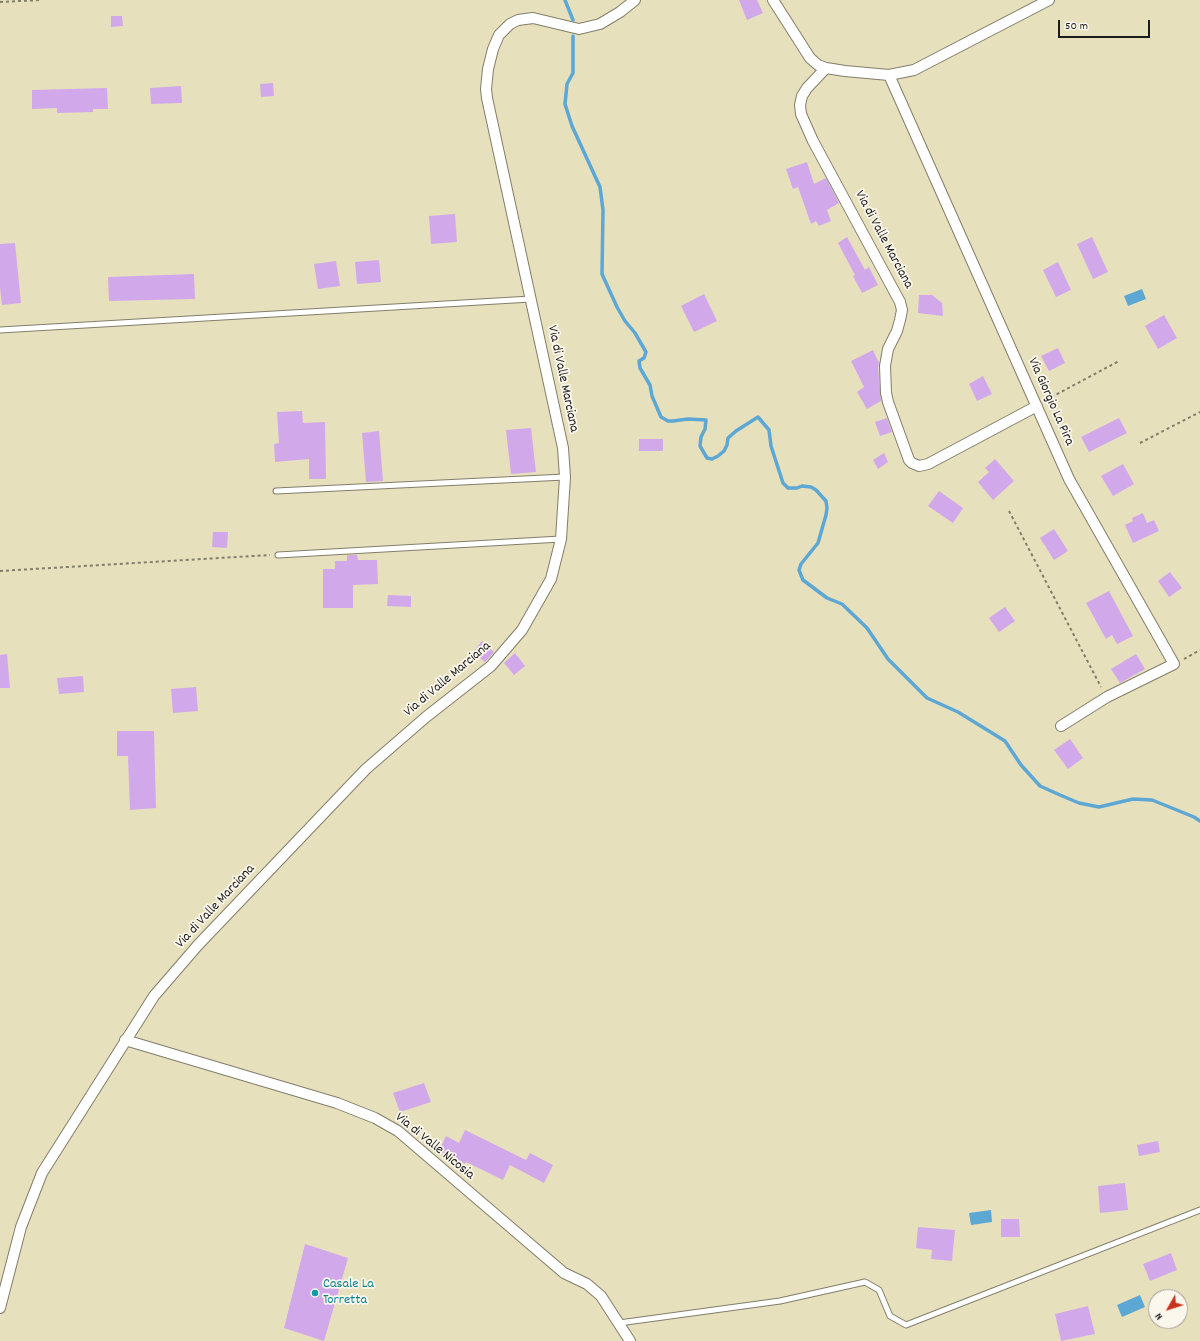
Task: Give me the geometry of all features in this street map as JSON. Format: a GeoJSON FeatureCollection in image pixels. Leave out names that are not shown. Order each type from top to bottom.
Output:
{"type":"FeatureCollection","features":[{"type":"Feature","properties":{"kind":"street","name":"Via di Valle Marciana"},"geometry":{"type":"LineString","coordinates":[[0,1308],[21,1227],[42,1173],[154,996],[198,945],[366,769],[426,717],[491,666],[522,630],[551,579],[561,539],[566,477],[563,448],[486,89],[488,69],[493,49],[499,35],[510,24],[518,20],[532,18],[579,29],[600,24],[636,0]]}},
{"type":"Feature","properties":{"kind":"street"},"geometry":{"type":"LineString","coordinates":[[774,0],[810,58],[818,65],[845,71],[889,74],[914,70],[1049,0]]}},
{"type":"Feature","properties":{"kind":"street","name":"Via di Valle Marciana"},"geometry":{"type":"LineString","coordinates":[[826,68],[802,96],[800,105],[801,114],[813,141],[900,302],[902,310],[900,320],[897,331],[888,349],[885,366],[886,393],[909,460],[915,465],[919,466],[928,464],[1037,406]]}},
{"type":"Feature","properties":{"kind":"street","name":"Via Giorgio La Pira"},"geometry":{"type":"LineString","coordinates":[[889,74],[1069,479],[1174,664]]}},
{"type":"Feature","properties":{"kind":"street"},"geometry":{"type":"LineString","coordinates":[[1061,726],[1107,697],[1174,664]]}},
{"type":"Feature","properties":{"kind":"street","name":"Via di Valle Nicosia"},"geometry":{"type":"LineString","coordinates":[[125,1040],[337,1103],[374,1118],[398,1131],[564,1273],[587,1284],[601,1296],[630,1341]]}},
{"type":"Feature","properties":{"kind":"lane"},"geometry":{"type":"LineString","coordinates":[[0,330],[531,299]]}},
{"type":"Feature","properties":{"kind":"lane"},"geometry":{"type":"LineString","coordinates":[[276,492],[566,477]]}},
{"type":"Feature","properties":{"kind":"lane"},"geometry":{"type":"LineString","coordinates":[[278,555],[561,539]]}},
{"type":"Feature","properties":{"kind":"lane"},"geometry":{"type":"LineString","coordinates":[[619,1323],[780,1301],[866,1282],[880,1290],[890,1316],[906,1325],[1200,1210]]}},
{"type":"Feature","properties":{"kind":"path"},"geometry":{"type":"LineString","coordinates":[[0,2],[41,0]]}},
{"type":"Feature","properties":{"kind":"path"},"geometry":{"type":"LineString","coordinates":[[1037,406],[1119,360]]}},
{"type":"Feature","properties":{"kind":"path"},"geometry":{"type":"LineString","coordinates":[[1140,444],[1200,412]]}},
{"type":"Feature","properties":{"kind":"path"},"geometry":{"type":"LineString","coordinates":[[1009,511],[1107,697]]}},
{"type":"Feature","properties":{"kind":"path"},"geometry":{"type":"LineString","coordinates":[[0,571],[278,555]]}},
{"type":"Feature","properties":{"kind":"path"},"geometry":{"type":"LineString","coordinates":[[1174,664],[1200,650]]}},
{"type":"Feature","properties":{"kind":"water"},"geometry":{"type":"Polygon","coordinates":[[[1142,289],[1146,299],[1128,306],[1124,296],[1142,289]]]}},
{"type":"Feature","properties":{"kind":"water"},"geometry":{"type":"Polygon","coordinates":[[[991,1210],[992,1222],[971,1225],[969,1213],[991,1210]]]}},
{"type":"Feature","properties":{"kind":"water"},"geometry":{"type":"Polygon","coordinates":[[[1140,1295],[1145,1307],[1122,1317],[1117,1305],[1140,1295]]]}},
{"type":"Feature","properties":{"kind":"building"},"geometry":{"type":"Polygon","coordinates":[[[739,0],[757,0],[763,13],[747,20],[739,0]]]}},
{"type":"Feature","properties":{"kind":"building"},"geometry":{"type":"Polygon","coordinates":[[[111,16],[122,16],[123,26],[111,27],[111,16]]]}},
{"type":"Feature","properties":{"kind":"building"},"geometry":{"type":"Polygon","coordinates":[[[273,83],[274,96],[261,97],[260,84],[273,83]]]}},
{"type":"Feature","properties":{"kind":"building"},"geometry":{"type":"Polygon","coordinates":[[[181,86],[182,103],[151,104],[150,88],[181,86]]]}},
{"type":"Feature","properties":{"kind":"building"},"geometry":{"type":"Polygon","coordinates":[[[107,88],[108,109],[93,109],[93,112],[57,113],[57,108],[32,109],[32,90],[107,88]]]}},
{"type":"Feature","properties":{"kind":"building"},"geometry":{"type":"Polygon","coordinates":[[[807,162],[814,184],[826,178],[839,203],[827,210],[831,221],[819,226],[816,221],[811,224],[798,187],[793,189],[786,169],[807,162]]]}},
{"type":"Feature","properties":{"kind":"building"},"geometry":{"type":"Polygon","coordinates":[[[455,214],[457,242],[431,244],[429,216],[455,214]]]}},
{"type":"Feature","properties":{"kind":"building"},"geometry":{"type":"Polygon","coordinates":[[[847,237],[865,270],[869,267],[878,285],[862,293],[853,276],[855,275],[838,243],[847,237]]]}},
{"type":"Feature","properties":{"kind":"building"},"geometry":{"type":"Polygon","coordinates":[[[1092,237],[1108,272],[1093,279],[1077,244],[1092,237]]]}},
{"type":"Feature","properties":{"kind":"building"},"geometry":{"type":"Polygon","coordinates":[[[15,243],[21,303],[2,305],[0,288],[0,244],[15,243]]]}},
{"type":"Feature","properties":{"kind":"building"},"geometry":{"type":"Polygon","coordinates":[[[379,260],[381,282],[357,284],[355,262],[379,260]]]}},
{"type":"Feature","properties":{"kind":"building"},"geometry":{"type":"Polygon","coordinates":[[[336,261],[340,286],[318,289],[314,264],[336,261]]]}},
{"type":"Feature","properties":{"kind":"building"},"geometry":{"type":"Polygon","coordinates":[[[1058,262],[1071,290],[1056,297],[1043,270],[1058,262]]]}},
{"type":"Feature","properties":{"kind":"building"},"geometry":{"type":"Polygon","coordinates":[[[194,274],[195,299],[109,301],[108,277],[194,274]]]}},
{"type":"Feature","properties":{"kind":"building"},"geometry":{"type":"Polygon","coordinates":[[[704,294],[717,321],[694,332],[681,306],[704,294]]]}},
{"type":"Feature","properties":{"kind":"building"},"geometry":{"type":"Polygon","coordinates":[[[919,295],[932,295],[942,303],[943,316],[918,313],[919,295]]]}},
{"type":"Feature","properties":{"kind":"building"},"geometry":{"type":"Polygon","coordinates":[[[1164,315],[1177,338],[1158,349],[1145,326],[1164,315]]]}},
{"type":"Feature","properties":{"kind":"building"},"geometry":{"type":"Polygon","coordinates":[[[1058,348],[1065,363],[1049,371],[1041,356],[1058,348]]]}},
{"type":"Feature","properties":{"kind":"building"},"geometry":{"type":"Polygon","coordinates":[[[873,350],[879,363],[878,368],[881,401],[867,409],[857,392],[864,387],[851,361],[873,350]]]}},
{"type":"Feature","properties":{"kind":"building"},"geometry":{"type":"Polygon","coordinates":[[[983,376],[992,394],[977,401],[969,384],[983,376]]]}},
{"type":"Feature","properties":{"kind":"building"},"geometry":{"type":"Polygon","coordinates":[[[302,411],[303,423],[325,422],[326,479],[309,479],[309,459],[275,462],[274,444],[279,443],[277,412],[302,411]]]}},
{"type":"Feature","properties":{"kind":"building"},"geometry":{"type":"Polygon","coordinates":[[[887,418],[892,432],[880,436],[875,422],[887,418]]]}},
{"type":"Feature","properties":{"kind":"building"},"geometry":{"type":"Polygon","coordinates":[[[1119,418],[1127,433],[1089,452],[1081,437],[1119,418]]]}},
{"type":"Feature","properties":{"kind":"building"},"geometry":{"type":"Polygon","coordinates":[[[531,428],[536,472],[511,474],[506,430],[531,428]]]}},
{"type":"Feature","properties":{"kind":"building"},"geometry":{"type":"Polygon","coordinates":[[[379,431],[383,481],[366,482],[362,433],[379,431]]]}},
{"type":"Feature","properties":{"kind":"building"},"geometry":{"type":"Polygon","coordinates":[[[639,439],[663,439],[663,451],[639,451],[639,439]]]}},
{"type":"Feature","properties":{"kind":"building"},"geometry":{"type":"Polygon","coordinates":[[[884,453],[888,462],[878,469],[873,460],[884,453]]]}},
{"type":"Feature","properties":{"kind":"building"},"geometry":{"type":"Polygon","coordinates":[[[995,459],[1014,481],[993,500],[978,482],[989,472],[985,468],[995,459]]]}},
{"type":"Feature","properties":{"kind":"building"},"geometry":{"type":"Polygon","coordinates":[[[1123,464],[1134,484],[1113,496],[1101,476],[1123,464]]]}},
{"type":"Feature","properties":{"kind":"building"},"geometry":{"type":"Polygon","coordinates":[[[939,491],[963,508],[953,523],[928,506],[939,491]]]}},
{"type":"Feature","properties":{"kind":"building"},"geometry":{"type":"Polygon","coordinates":[[[1143,513],[1147,523],[1154,520],[1159,531],[1133,543],[1125,525],[1133,521],[1132,518],[1143,513]]]}},
{"type":"Feature","properties":{"kind":"building"},"geometry":{"type":"Polygon","coordinates":[[[1054,529],[1068,551],[1054,560],[1040,538],[1054,529]]]}},
{"type":"Feature","properties":{"kind":"building"},"geometry":{"type":"Polygon","coordinates":[[[213,532],[228,532],[227,548],[212,547],[213,532]]]}},
{"type":"Feature","properties":{"kind":"building"},"geometry":{"type":"Polygon","coordinates":[[[347,555],[357,555],[358,560],[377,560],[378,584],[353,585],[353,608],[323,608],[323,569],[335,569],[335,561],[347,561],[347,555]]]}},
{"type":"Feature","properties":{"kind":"building"},"geometry":{"type":"Polygon","coordinates":[[[1170,572],[1182,588],[1169,597],[1158,581],[1170,572]]]}},
{"type":"Feature","properties":{"kind":"building"},"geometry":{"type":"Polygon","coordinates":[[[1109,591],[1133,636],[1117,644],[1112,635],[1106,639],[1086,603],[1109,591]]]}},
{"type":"Feature","properties":{"kind":"building"},"geometry":{"type":"Polygon","coordinates":[[[388,595],[411,596],[411,607],[387,606],[388,595]]]}},
{"type":"Feature","properties":{"kind":"building"},"geometry":{"type":"Polygon","coordinates":[[[1005,607],[1015,621],[999,632],[989,618],[1005,607]]]}},
{"type":"Feature","properties":{"kind":"building"},"geometry":{"type":"Polygon","coordinates":[[[482,641],[494,652],[485,662],[473,652],[482,641]]]}},
{"type":"Feature","properties":{"kind":"building"},"geometry":{"type":"Polygon","coordinates":[[[515,653],[525,666],[514,675],[504,663],[515,653]]]}},
{"type":"Feature","properties":{"kind":"building"},"geometry":{"type":"Polygon","coordinates":[[[7,654],[10,688],[0,688],[0,655],[7,654]]]}},
{"type":"Feature","properties":{"kind":"building"},"geometry":{"type":"Polygon","coordinates":[[[1136,654],[1145,669],[1120,683],[1111,669],[1136,654]]]}},
{"type":"Feature","properties":{"kind":"building"},"geometry":{"type":"Polygon","coordinates":[[[83,676],[84,692],[59,694],[57,678],[83,676]]]}},
{"type":"Feature","properties":{"kind":"building"},"geometry":{"type":"Polygon","coordinates":[[[196,687],[198,711],[173,713],[171,689],[196,687]]]}},
{"type":"Feature","properties":{"kind":"building"},"geometry":{"type":"Polygon","coordinates":[[[117,731],[154,731],[156,808],[130,810],[128,756],[117,756],[117,731]]]}},
{"type":"Feature","properties":{"kind":"building"},"geometry":{"type":"Polygon","coordinates":[[[1070,739],[1083,758],[1068,769],[1054,750],[1070,739]]]}},
{"type":"Feature","properties":{"kind":"building"},"geometry":{"type":"Polygon","coordinates":[[[424,1083],[431,1102],[400,1112],[393,1093],[424,1083]]]}},
{"type":"Feature","properties":{"kind":"building"},"geometry":{"type":"Polygon","coordinates":[[[465,1130],[526,1160],[530,1153],[553,1165],[544,1183],[510,1165],[503,1180],[439,1151],[446,1136],[459,1143],[465,1130]]]}},
{"type":"Feature","properties":{"kind":"building"},"geometry":{"type":"Polygon","coordinates":[[[1158,1141],[1160,1152],[1139,1156],[1137,1145],[1158,1141]]]}},
{"type":"Feature","properties":{"kind":"building"},"geometry":{"type":"Polygon","coordinates":[[[1125,1183],[1128,1210],[1100,1213],[1098,1186],[1125,1183]]]}},
{"type":"Feature","properties":{"kind":"building"},"geometry":{"type":"Polygon","coordinates":[[[1001,1219],[1019,1219],[1020,1237],[1001,1237],[1001,1219]]]}},
{"type":"Feature","properties":{"kind":"building"},"geometry":{"type":"Polygon","coordinates":[[[918,1227],[955,1230],[952,1261],[931,1259],[932,1250],[916,1248],[918,1227]]]}},
{"type":"Feature","properties":{"kind":"building","name":"Casale La Torretta"},"geometry":{"type":"Polygon","coordinates":[[[305,1244],[348,1258],[324,1341],[284,1328],[305,1244]]]}},
{"type":"Feature","properties":{"kind":"building"},"geometry":{"type":"Polygon","coordinates":[[[1171,1253],[1177,1270],[1150,1281],[1143,1264],[1171,1253]]]}},
{"type":"Feature","properties":{"kind":"building"},"geometry":{"type":"Polygon","coordinates":[[[1088,1306],[1095,1334],[1061,1341],[1055,1314],[1088,1306]]]}},
{"type":"Feature","properties":{"kind":"waterway"},"geometry":{"type":"LineString","coordinates":[[565,0],[573,20]]}},
{"type":"Feature","properties":{"kind":"waterway"},"geometry":{"type":"LineString","coordinates":[[573,36],[573,73],[567,84],[565,104],[572,126],[600,187],[603,210],[602,274],[617,307],[646,352],[644,358],[639,361],[640,368],[650,385],[652,396],[661,417],[668,421],[688,419],[706,420],[700,446],[707,458],[712,459],[724,451],[728,438],[758,417],[769,430],[771,446],[783,483],[788,488],[797,488],[802,486],[811,487],[816,490],[826,501],[826,515],[818,543],[801,564],[799,570],[803,580],[827,598],[842,604],[867,628],[888,659],[927,698],[958,712],[1005,741],[1021,765],[1040,786],[1079,803],[1099,807],[1133,799],[1152,800],[1194,817],[1200,821]]}},
{"type":"Feature","properties":{"kind":"place","name":"Casale La Torretta"},"geometry":{"type":"Point","coordinates":[315,1293]}}]}
